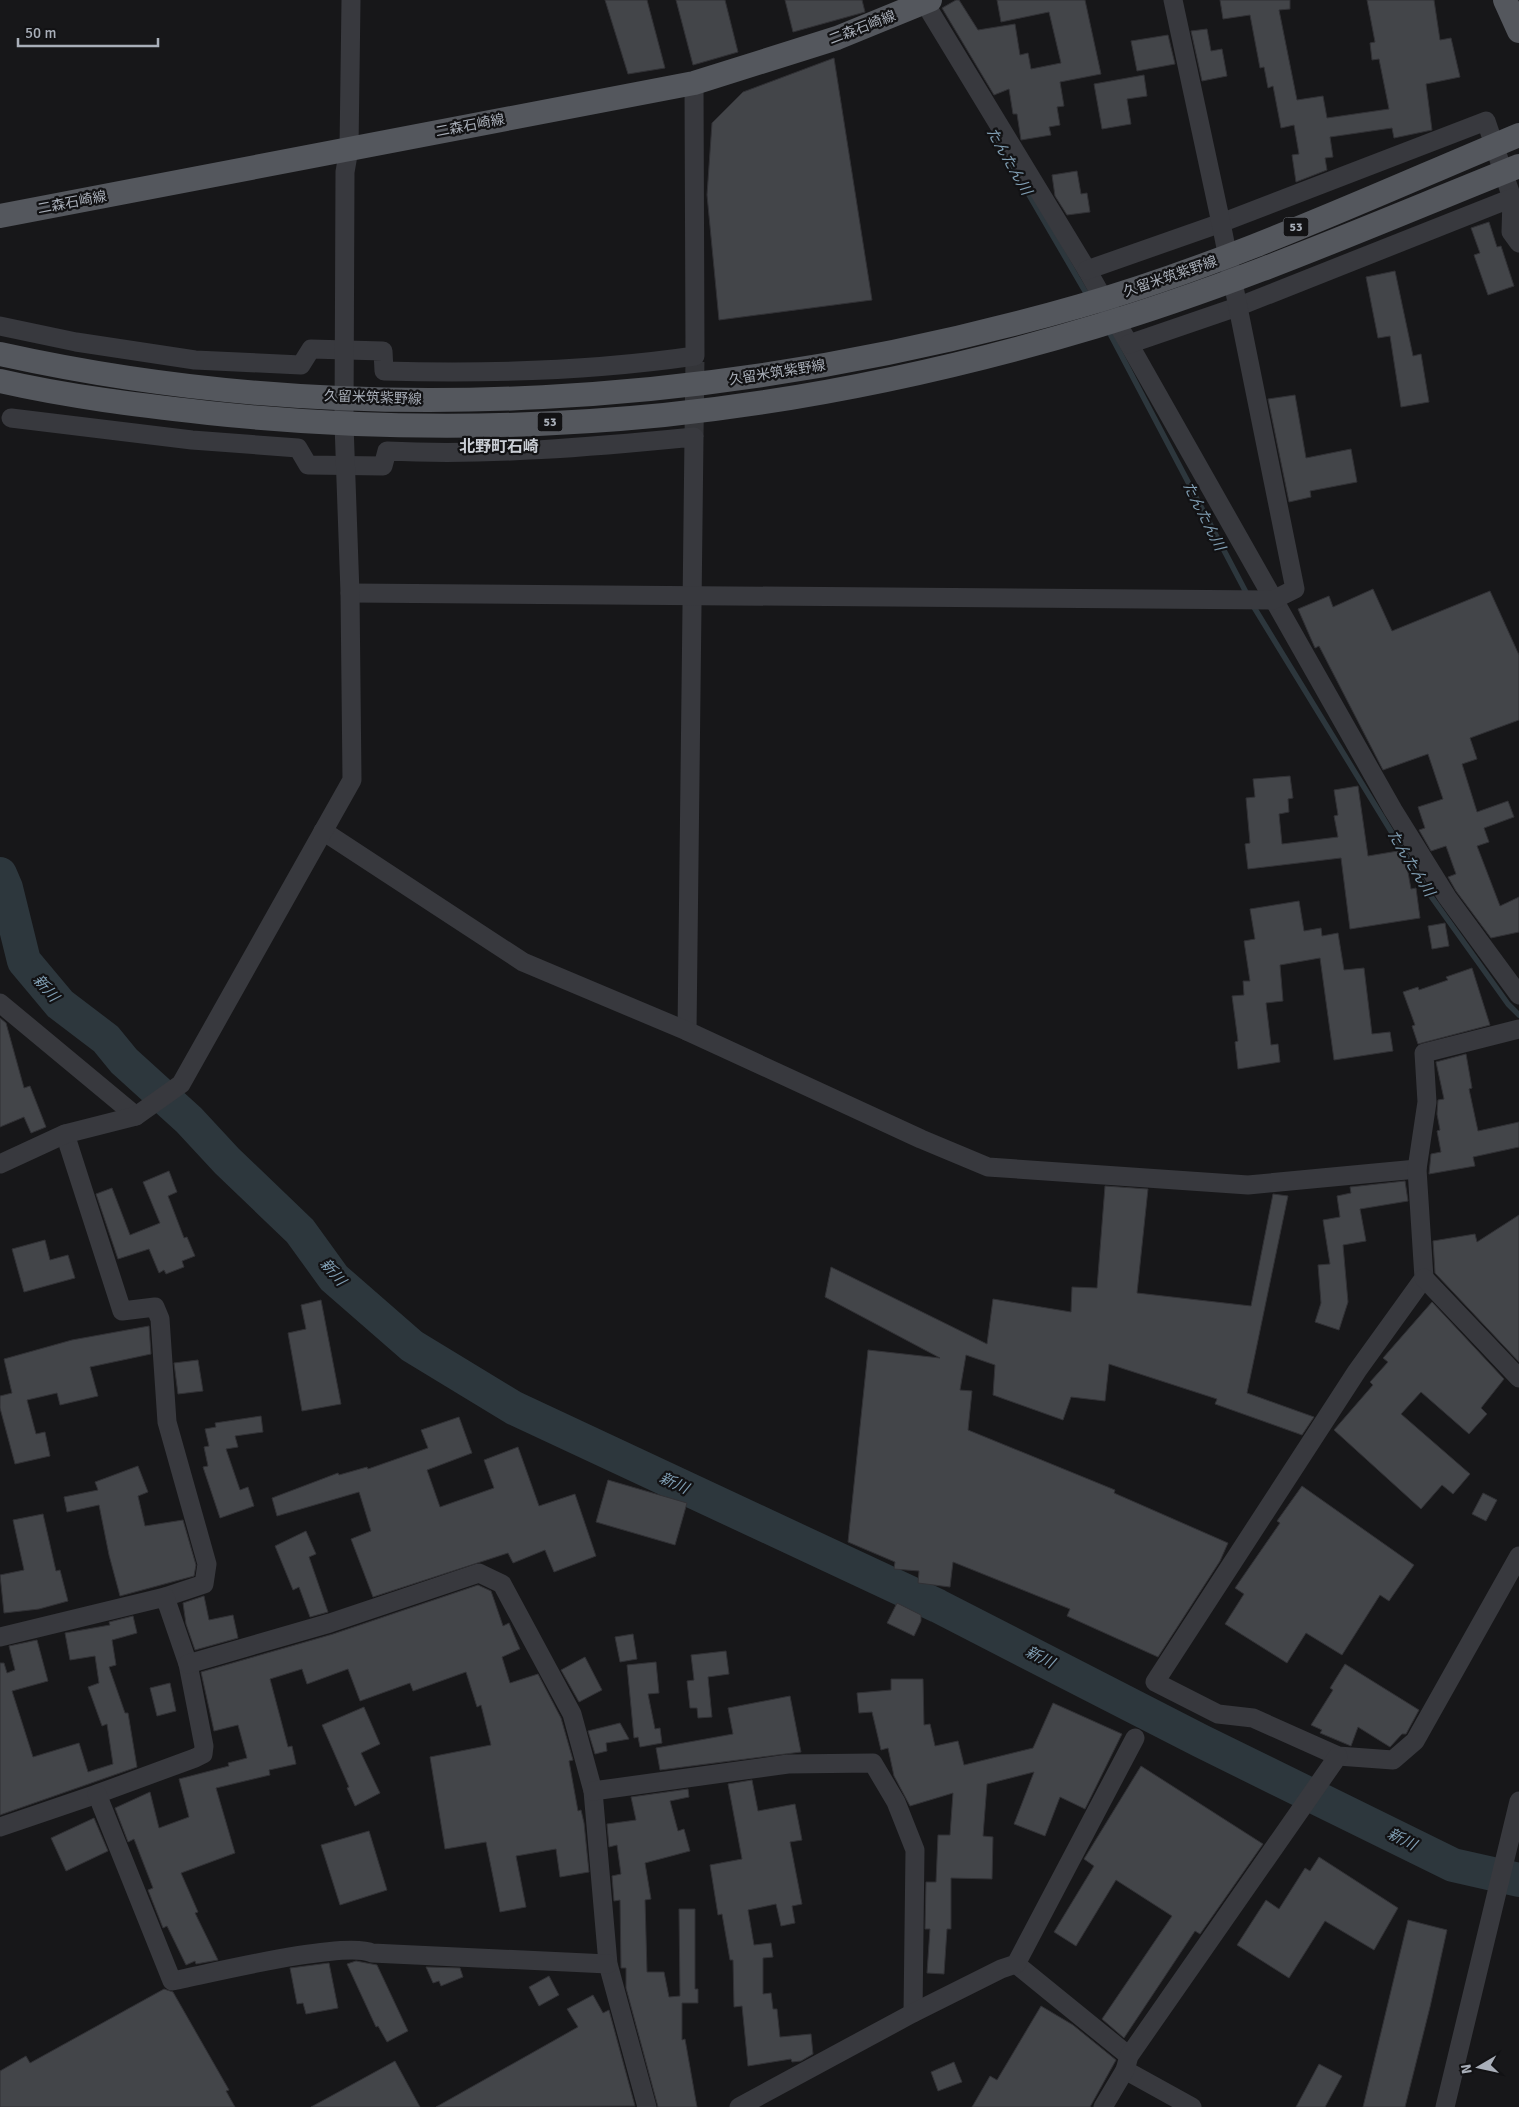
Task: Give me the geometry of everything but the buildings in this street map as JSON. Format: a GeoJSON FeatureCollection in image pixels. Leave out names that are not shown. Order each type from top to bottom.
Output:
{"type":"FeatureCollection","features":[{"type":"Feature","properties":{"kind":"main road"},"geometry":{"type":"LineString","coordinates":[[1505,0],[1519,31]]}},
{"type":"Feature","properties":{"kind":"main road","name":"二森石崎線"},"geometry":{"type":"LineString","coordinates":[[0,216],[694,83],[838,38],[926,1]]}},
{"type":"Feature","properties":{"kind":"main road","name":"久留米筑紫野線"},"geometry":{"type":"LineString","coordinates":[[0,354],[69,369],[188,387],[392,400],[564,398],[659,388],[801,369],[918,346],[1082,306],[1212,262],[1513,138]]}},
{"type":"Feature","properties":{"kind":"main road","name":"久留米筑紫野線"},"geometry":{"type":"LineString","coordinates":[[0,381],[37,390],[147,406],[344,424],[498,424],[664,415],[860,385],[974,359],[1094,327],[1198,292],[1518,166]]}},
{"type":"Feature","properties":{"kind":"street"},"geometry":{"type":"LineString","coordinates":[[0,1164],[65,1134],[136,1116],[181,1084],[352,780],[350,593],[344,424],[346,397],[345,172],[349,149],[351,0]]}},
{"type":"Feature","properties":{"kind":"street"},"geometry":{"type":"LineString","coordinates":[[350,593],[691,594],[1273,600],[1295,589],[1221,222],[1173,0]]}},
{"type":"Feature","properties":{"kind":"street"},"geometry":{"type":"LineString","coordinates":[[926,1],[1087,270],[1393,810],[1447,896],[1519,995]]}},
{"type":"Feature","properties":{"kind":"street"},"geometry":{"type":"LineString","coordinates":[[0,326],[76,342],[194,360],[300,365],[311,350],[383,351],[384,371],[438,373],[576,370],[695,356],[694,83]]}},
{"type":"Feature","properties":{"kind":"street"},"geometry":{"type":"LineString","coordinates":[[1087,270],[1221,222],[1486,121],[1516,203],[1511,232],[1519,243]]}},
{"type":"Feature","properties":{"kind":"street"},"geometry":{"type":"LineString","coordinates":[[1129,344],[1237,308],[1516,203]]}},
{"type":"Feature","properties":{"kind":"street"},"geometry":{"type":"LineString","coordinates":[[11,418],[192,440],[298,448],[308,464],[382,466],[387,451],[528,450],[694,437],[687,1031]]}},
{"type":"Feature","properties":{"kind":"street"},"geometry":{"type":"LineString","coordinates":[[323,831],[523,962],[687,1031],[988,1168],[1248,1184],[1418,1169]]}},
{"type":"Feature","properties":{"kind":"street"},"geometry":{"type":"LineString","coordinates":[[0,1003],[136,1116]]}},
{"type":"Feature","properties":{"kind":"street"},"geometry":{"type":"LineString","coordinates":[[1519,1029],[1424,1053],[1427,1102],[1418,1169],[1424,1278],[1357,1371],[1155,1682],[1218,1714],[1253,1718],[1338,1756],[1393,1760],[1415,1741],[1519,1556]]}},
{"type":"Feature","properties":{"kind":"street"},"geometry":{"type":"LineString","coordinates":[[0,1637],[165,1597],[204,1584],[207,1564],[166,1422],[160,1319],[154,1307],[122,1311],[65,1134]]}},
{"type":"Feature","properties":{"kind":"street"},"geometry":{"type":"LineString","coordinates":[[1424,1278],[1519,1378]]}},
{"type":"Feature","properties":{"kind":"street"},"geometry":{"type":"LineString","coordinates":[[188,1664],[330,1623],[478,1573],[502,1584],[572,1714],[593,1791],[608,1964],[647,2107]]}},
{"type":"Feature","properties":{"kind":"street"},"geometry":{"type":"LineString","coordinates":[[0,1827],[98,1794],[203,1754],[188,1664],[165,1597]]}},
{"type":"Feature","properties":{"kind":"street"},"geometry":{"type":"LineString","coordinates":[[740,2107],[913,2013],[1001,1969],[1016,1964],[1135,1738]]}},
{"type":"Feature","properties":{"kind":"street"},"geometry":{"type":"LineString","coordinates":[[1103,2107],[1127,2063],[1338,1756]]}},
{"type":"Feature","properties":{"kind":"street"},"geometry":{"type":"LineString","coordinates":[[593,1791],[788,1764],[873,1763],[896,1802],[915,1850],[913,2013]]}},
{"type":"Feature","properties":{"kind":"street"},"geometry":{"type":"LineString","coordinates":[[98,1794],[172,1981],[330,1950],[366,1950],[372,1952],[500,1960],[608,1964]]}},
{"type":"Feature","properties":{"kind":"street"},"geometry":{"type":"LineString","coordinates":[[1444,2107],[1519,1801]]}},
{"type":"Feature","properties":{"kind":"street"},"geometry":{"type":"LineString","coordinates":[[1016,1964],[1127,2063],[1192,2107]]}},
{"type":"Feature","properties":{"kind":"waterway","name":"たんたん川"},"geometry":{"type":"LineString","coordinates":[[993,133],[1089,298]]}},
{"type":"Feature","properties":{"kind":"waterway","name":"たんたん川"},"geometry":{"type":"LineString","coordinates":[[1107,328],[1248,596]]}},
{"type":"Feature","properties":{"kind":"waterway","name":"たんたん川"},"geometry":{"type":"LineString","coordinates":[[1252,604],[1430,895],[1508,1004],[1519,1015]]}},
{"type":"Feature","properties":{"kind":"waterway","name":"新川"},"geometry":{"type":"LineString","coordinates":[[0,874],[6,888],[24,961],[60,1004],[106,1039],[124,1061],[189,1120],[227,1161],[300,1231],[334,1278],[412,1346],[514,1408],[938,1606],[1201,1741],[1453,1865],[1519,1880]]}},
{"type":"Feature","properties":{"kind":"tunnel"},"geometry":{"type":"LineString","coordinates":[[694,437],[695,356]]}},
{"type":"Feature","properties":{"kind":"district","name":"北野町石崎"},"geometry":{"type":"Point","coordinates":[499,446]}}]}
